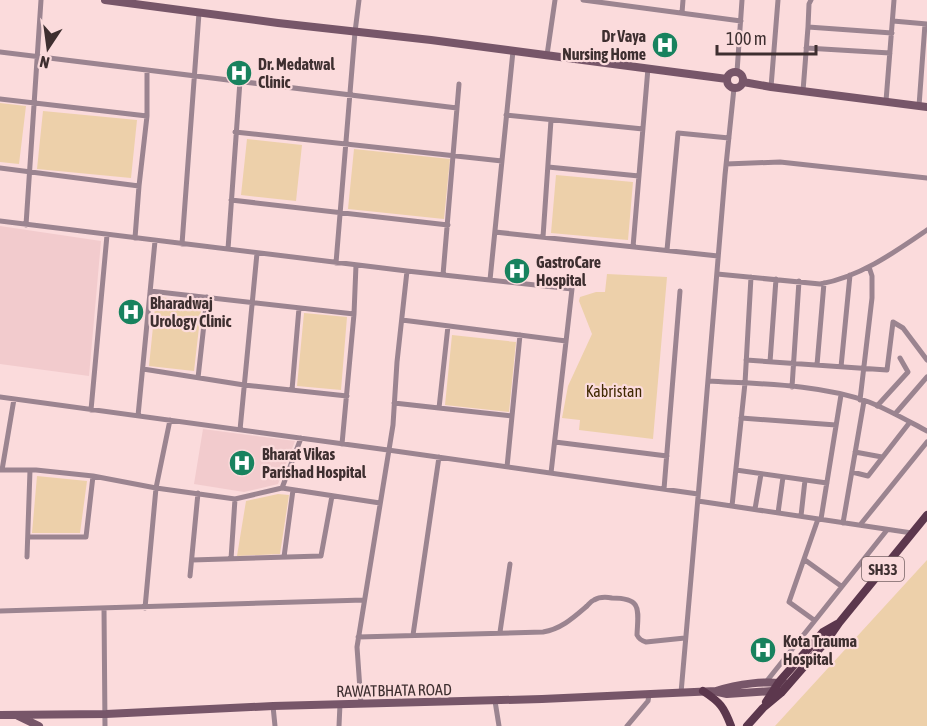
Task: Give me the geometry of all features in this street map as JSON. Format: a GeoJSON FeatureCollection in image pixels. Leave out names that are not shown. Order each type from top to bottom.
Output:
{"type":"FeatureCollection","features":[{"type":"Feature","properties":{"kind":"main road","name":"SH33"},"geometry":{"type":"LineString","coordinates":[[747,726],[784,683],[828,639],[927,515]]}},
{"type":"Feature","properties":{"kind":"main road"},"geometry":{"type":"LineString","coordinates":[[703,691],[721,704],[731,726]]}},
{"type":"Feature","properties":{"kind":"street"},"geometry":{"type":"LineString","coordinates":[[26,225],[41,0]]}},
{"type":"Feature","properties":{"kind":"street"},"geometry":{"type":"LineString","coordinates":[[105,0],[727,79]]}},
{"type":"Feature","properties":{"kind":"street"},"geometry":{"type":"LineString","coordinates":[[336,263],[359,0]]}},
{"type":"Feature","properties":{"kind":"street"},"geometry":{"type":"LineString","coordinates":[[547,55],[555,0]]}},
{"type":"Feature","properties":{"kind":"street"},"geometry":{"type":"LineString","coordinates":[[583,0],[605,1],[741,21]]}},
{"type":"Feature","properties":{"kind":"street"},"geometry":{"type":"LineString","coordinates":[[682,13],[683,0]]}},
{"type":"Feature","properties":{"kind":"street"},"geometry":{"type":"LineString","coordinates":[[737,72],[742,0]]}},
{"type":"Feature","properties":{"kind":"street"},"geometry":{"type":"LineString","coordinates":[[771,87],[778,0]]}},
{"type":"Feature","properties":{"kind":"street"},"geometry":{"type":"LineString","coordinates":[[803,91],[808,4],[811,0]]}},
{"type":"Feature","properties":{"kind":"street"},"geometry":{"type":"LineString","coordinates":[[886,101],[894,0]]}},
{"type":"Feature","properties":{"kind":"street"},"geometry":{"type":"LineString","coordinates":[[182,244],[200,13]]}},
{"type":"Feature","properties":{"kind":"street"},"geometry":{"type":"LineString","coordinates":[[743,82],[923,106],[926,24],[893,21]]}},
{"type":"Feature","properties":{"kind":"street"},"geometry":{"type":"LineString","coordinates":[[808,27],[892,33]]}},
{"type":"Feature","properties":{"kind":"street"},"geometry":{"type":"LineString","coordinates":[[806,48],[890,53]]}},
{"type":"Feature","properties":{"kind":"street"},"geometry":{"type":"LineString","coordinates":[[490,280],[513,51]]}},
{"type":"Feature","properties":{"kind":"street"},"geometry":{"type":"LineString","coordinates":[[0,52],[457,108]]}},
{"type":"Feature","properties":{"kind":"street"},"geometry":{"type":"LineString","coordinates":[[633,247],[648,68]]}},
{"type":"Feature","properties":{"kind":"street"},"geometry":{"type":"LineString","coordinates":[[135,238],[147,116],[147,70]]}},
{"type":"Feature","properties":{"kind":"street"},"geometry":{"type":"LineString","coordinates":[[734,88],[729,85],[727,79],[730,73],[737,72],[742,75],[743,82]]}},
{"type":"Feature","properties":{"kind":"street"},"geometry":{"type":"LineString","coordinates":[[228,249],[240,81]]}},
{"type":"Feature","properties":{"kind":"street"},"geometry":{"type":"LineString","coordinates":[[734,88],[743,82]]}},
{"type":"Feature","properties":{"kind":"street"},"geometry":{"type":"LineString","coordinates":[[444,275],[459,84]]}},
{"type":"Feature","properties":{"kind":"street"},"geometry":{"type":"LineString","coordinates":[[681,693],[734,88]]}},
{"type":"Feature","properties":{"kind":"street"},"geometry":{"type":"LineString","coordinates":[[0,99],[147,116]]}},
{"type":"Feature","properties":{"kind":"street"},"geometry":{"type":"LineString","coordinates":[[506,115],[643,129]]}},
{"type":"Feature","properties":{"kind":"street"},"geometry":{"type":"LineString","coordinates":[[543,237],[551,120]]}},
{"type":"Feature","properties":{"kind":"street"},"geometry":{"type":"LineString","coordinates":[[236,132],[502,161]]}},
{"type":"Feature","properties":{"kind":"street"},"geometry":{"type":"LineString","coordinates":[[667,250],[678,133],[729,138]]}},
{"type":"Feature","properties":{"kind":"street"},"geometry":{"type":"LineString","coordinates":[[726,165],[780,162],[927,178]]}},
{"type":"Feature","properties":{"kind":"street"},"geometry":{"type":"LineString","coordinates":[[548,167],[639,176]]}},
{"type":"Feature","properties":{"kind":"street"},"geometry":{"type":"LineString","coordinates":[[0,168],[139,186]]}},
{"type":"Feature","properties":{"kind":"street"},"geometry":{"type":"LineString","coordinates":[[231,200],[448,225]]}},
{"type":"Feature","properties":{"kind":"street"},"geometry":{"type":"LineString","coordinates":[[0,221],[336,263],[572,289],[551,473]]}},
{"type":"Feature","properties":{"kind":"street"},"geometry":{"type":"LineString","coordinates":[[717,274],[824,283],[834,281],[869,267],[927,230]]}},
{"type":"Feature","properties":{"kind":"street"},"geometry":{"type":"LineString","coordinates":[[495,232],[718,256]]}},
{"type":"Feature","properties":{"kind":"street"},"geometry":{"type":"LineString","coordinates":[[91,410],[107,235]]}},
{"type":"Feature","properties":{"kind":"street"},"geometry":{"type":"LineString","coordinates":[[138,416],[155,241]]}},
{"type":"Feature","properties":{"kind":"street"},"geometry":{"type":"LineString","coordinates":[[240,430],[257,253]]}},
{"type":"Feature","properties":{"kind":"street"},"geometry":{"type":"LineString","coordinates":[[342,444],[354,314],[356,265]]}},
{"type":"Feature","properties":{"kind":"street"},"geometry":{"type":"LineString","coordinates":[[843,523],[862,400],[872,298],[872,276],[869,267]]}},
{"type":"Feature","properties":{"kind":"street"},"geometry":{"type":"LineString","coordinates":[[361,704],[358,637],[393,424],[407,271]]}},
{"type":"Feature","properties":{"kind":"street"},"geometry":{"type":"LineString","coordinates":[[841,368],[850,275]]}},
{"type":"Feature","properties":{"kind":"street"},"geometry":{"type":"LineString","coordinates":[[732,506],[745,383],[751,277]]}},
{"type":"Feature","properties":{"kind":"street"},"geometry":{"type":"LineString","coordinates":[[770,362],[776,279]]}},
{"type":"Feature","properties":{"kind":"street"},"geometry":{"type":"LineString","coordinates":[[792,387],[799,281]]}},
{"type":"Feature","properties":{"kind":"street"},"geometry":{"type":"LineString","coordinates":[[817,365],[824,283]]}},
{"type":"Feature","properties":{"kind":"street"},"geometry":{"type":"LineString","coordinates":[[150,291],[354,314]]}},
{"type":"Feature","properties":{"kind":"street"},"geometry":{"type":"LineString","coordinates":[[664,489],[680,291]]}},
{"type":"Feature","properties":{"kind":"street"},"geometry":{"type":"LineString","coordinates":[[198,378],[207,297]]}},
{"type":"Feature","properties":{"kind":"street"},"geometry":{"type":"LineString","coordinates":[[292,390],[298,308]]}},
{"type":"Feature","properties":{"kind":"street"},"geometry":{"type":"LineString","coordinates":[[402,320],[566,341]]}},
{"type":"Feature","properties":{"kind":"street"},"geometry":{"type":"LineString","coordinates":[[746,360],[887,370],[893,322],[903,328],[927,360]]}},
{"type":"Feature","properties":{"kind":"street"},"geometry":{"type":"LineString","coordinates":[[439,408],[448,326]]}},
{"type":"Feature","properties":{"kind":"street"},"geometry":{"type":"LineString","coordinates":[[507,467],[520,335]]}},
{"type":"Feature","properties":{"kind":"street"},"geometry":{"type":"LineString","coordinates":[[877,406],[908,372],[900,358]]}},
{"type":"Feature","properties":{"kind":"street"},"geometry":{"type":"LineString","coordinates":[[143,369],[244,385],[347,396]]}},
{"type":"Feature","properties":{"kind":"street"},"geometry":{"type":"LineString","coordinates":[[895,414],[927,377]]}},
{"type":"Feature","properties":{"kind":"street"},"geometry":{"type":"LineString","coordinates":[[708,381],[818,389],[862,400],[927,431]]}},
{"type":"Feature","properties":{"kind":"street"},"geometry":{"type":"LineString","coordinates":[[814,620],[789,602],[819,519],[842,395]]}},
{"type":"Feature","properties":{"kind":"street"},"geometry":{"type":"LineString","coordinates":[[0,397],[664,489],[732,506],[912,533]]}},
{"type":"Feature","properties":{"kind":"street"},"geometry":{"type":"LineString","coordinates":[[14,399],[1,470],[30,470],[93,476],[235,499],[282,488],[380,503]]}},
{"type":"Feature","properties":{"kind":"street"},"geometry":{"type":"LineString","coordinates":[[394,403],[512,416]]}},
{"type":"Feature","properties":{"kind":"street"},"geometry":{"type":"LineString","coordinates":[[741,418],[836,425]]}},
{"type":"Feature","properties":{"kind":"street"},"geometry":{"type":"LineString","coordinates":[[145,608],[156,488],[170,420]]}},
{"type":"Feature","properties":{"kind":"street"},"geometry":{"type":"LineString","coordinates":[[852,472],[868,476],[910,422]]}},
{"type":"Feature","properties":{"kind":"street"},"geometry":{"type":"LineString","coordinates":[[282,488],[301,438]]}},
{"type":"Feature","properties":{"kind":"street"},"geometry":{"type":"LineString","coordinates":[[555,442],[667,456]]}},
{"type":"Feature","properties":{"kind":"street"},"geometry":{"type":"LineString","coordinates":[[860,525],[927,442]]}},
{"type":"Feature","properties":{"kind":"street"},"geometry":{"type":"LineString","coordinates":[[855,452],[882,457]]}},
{"type":"Feature","properties":{"kind":"street"},"geometry":{"type":"LineString","coordinates":[[413,635],[439,457]]}},
{"type":"Feature","properties":{"kind":"street"},"geometry":{"type":"LineString","coordinates":[[27,557],[30,470]]}},
{"type":"Feature","properties":{"kind":"street"},"geometry":{"type":"LineString","coordinates":[[736,470],[827,483]]}},
{"type":"Feature","properties":{"kind":"street"},"geometry":{"type":"LineString","coordinates":[[755,509],[761,474]]}},
{"type":"Feature","properties":{"kind":"street"},"geometry":{"type":"LineString","coordinates":[[28,537],[86,537],[93,476]]}},
{"type":"Feature","properties":{"kind":"street"},"geometry":{"type":"LineString","coordinates":[[778,513],[783,477]]}},
{"type":"Feature","properties":{"kind":"street"},"geometry":{"type":"LineString","coordinates":[[801,516],[806,480]]}},
{"type":"Feature","properties":{"kind":"street"},"geometry":{"type":"LineString","coordinates":[[284,557],[293,490]]}},
{"type":"Feature","properties":{"kind":"street"},"geometry":{"type":"LineString","coordinates":[[190,576],[198,493]]}},
{"type":"Feature","properties":{"kind":"street"},"geometry":{"type":"LineString","coordinates":[[192,560],[321,556],[332,496]]}},
{"type":"Feature","properties":{"kind":"street"},"geometry":{"type":"LineString","coordinates":[[231,559],[235,499]]}},
{"type":"Feature","properties":{"kind":"street"},"geometry":{"type":"LineString","coordinates":[[766,682],[886,530]]}},
{"type":"Feature","properties":{"kind":"street"},"geometry":{"type":"LineString","coordinates":[[805,560],[841,586]]}},
{"type":"Feature","properties":{"kind":"street"},"geometry":{"type":"LineString","coordinates":[[500,632],[510,564]]}},
{"type":"Feature","properties":{"kind":"street"},"geometry":{"type":"LineString","coordinates":[[358,637],[543,632],[563,626],[594,599],[601,597],[628,599],[637,606],[637,635],[642,641],[686,638]]}},
{"type":"Feature","properties":{"kind":"street"},"geometry":{"type":"LineString","coordinates":[[0,611],[364,600]]}},
{"type":"Feature","properties":{"kind":"street"},"geometry":{"type":"LineString","coordinates":[[104,608],[105,726]]}},
{"type":"Feature","properties":{"kind":"street","name":"RAWATBHATA ROAD"},"geometry":{"type":"LineString","coordinates":[[0,715],[106,714],[273,706],[648,695],[716,691],[727,687],[766,682],[784,683]]}},
{"type":"Feature","properties":{"kind":"street"},"geometry":{"type":"LineString","coordinates":[[716,691],[727,694],[777,692]]}},
{"type":"Feature","properties":{"kind":"street"},"geometry":{"type":"LineString","coordinates":[[627,726],[648,701],[648,695]]}},
{"type":"Feature","properties":{"kind":"street"},"geometry":{"type":"LineString","coordinates":[[495,701],[499,726]]}},
{"type":"Feature","properties":{"kind":"street"},"geometry":{"type":"LineString","coordinates":[[339,726],[340,704]]}},
{"type":"Feature","properties":{"kind":"street"},"geometry":{"type":"LineString","coordinates":[[273,706],[275,726]]}},
{"type":"Feature","properties":{"kind":"street"},"geometry":{"type":"LineString","coordinates":[[17,715],[39,726]]}},
{"type":"Feature","properties":{"kind":"shaded area"},"geometry":{"type":"Polygon","coordinates":[[[0,226],[101,241],[89,376],[0,364],[0,226]]]}},
{"type":"Feature","properties":{"kind":"shaded area","name":"Bharat Vikas Parishad Hospital"},"geometry":{"type":"Polygon","coordinates":[[[203,429],[295,441],[278,484],[244,492],[194,484],[203,429]]]}},
{"type":"Feature","properties":{"kind":"green space"},"geometry":{"type":"Polygon","coordinates":[[[0,103],[26,106],[19,164],[0,162],[0,103]]]}},
{"type":"Feature","properties":{"kind":"green space"},"geometry":{"type":"Polygon","coordinates":[[[43,111],[137,120],[131,178],[37,169],[43,111]]]}},
{"type":"Feature","properties":{"kind":"green space"},"geometry":{"type":"Polygon","coordinates":[[[247,139],[302,145],[296,201],[241,195],[247,139]]]}},
{"type":"Feature","properties":{"kind":"green space"},"geometry":{"type":"Polygon","coordinates":[[[354,149],[450,159],[444,219],[348,209],[354,149]]]}},
{"type":"Feature","properties":{"kind":"green space"},"geometry":{"type":"Polygon","coordinates":[[[556,175],[633,182],[628,240],[551,233],[556,175]]]}},
{"type":"Feature","properties":{"kind":"green space","name":"Kabristan"},"geometry":{"type":"Polygon","coordinates":[[[607,274],[667,277],[653,439],[579,430],[580,420],[562,418],[568,386],[592,334],[579,301],[580,297],[605,292],[607,274]]]}},
{"type":"Feature","properties":{"kind":"green space"},"geometry":{"type":"Polygon","coordinates":[[[156,297],[202,301],[194,371],[149,366],[156,297]]]}},
{"type":"Feature","properties":{"kind":"green space"},"geometry":{"type":"Polygon","coordinates":[[[304,313],[347,317],[341,390],[297,386],[304,313]]]}},
{"type":"Feature","properties":{"kind":"green space"},"geometry":{"type":"Polygon","coordinates":[[[452,335],[516,342],[509,412],[445,405],[452,335]]]}},
{"type":"Feature","properties":{"kind":"green space"},"geometry":{"type":"Polygon","coordinates":[[[37,476],[87,481],[80,533],[32,533],[37,476]]]}},
{"type":"Feature","properties":{"kind":"green space"},"geometry":{"type":"Polygon","coordinates":[[[278,494],[289,495],[280,554],[237,556],[246,501],[278,494]]]}},
{"type":"Feature","properties":{"kind":"green space"},"geometry":{"type":"Polygon","coordinates":[[[927,560],[927,726],[775,726],[927,560]]]}},
{"type":"Feature","properties":{"kind":"place","name":"Dr Vaya Nursing Home"},"geometry":{"type":"Point","coordinates":[665,45]}},
{"type":"Feature","properties":{"kind":"place","name":"Dr. Medatwal Clinic"},"geometry":{"type":"Point","coordinates":[239,73]}},
{"type":"Feature","properties":{"kind":"place","name":"GastroCare Hospital"},"geometry":{"type":"Point","coordinates":[517,271]}},
{"type":"Feature","properties":{"kind":"place","name":"Bharadwaj Urology Clinic"},"geometry":{"type":"Point","coordinates":[131,312]}},
{"type":"Feature","properties":{"kind":"place","name":"Bharat Vikas Parishad Hospital"},"geometry":{"type":"Point","coordinates":[242,463]}},
{"type":"Feature","properties":{"kind":"place","name":"Kota Trauma Hospital"},"geometry":{"type":"Point","coordinates":[763,650]}}]}
